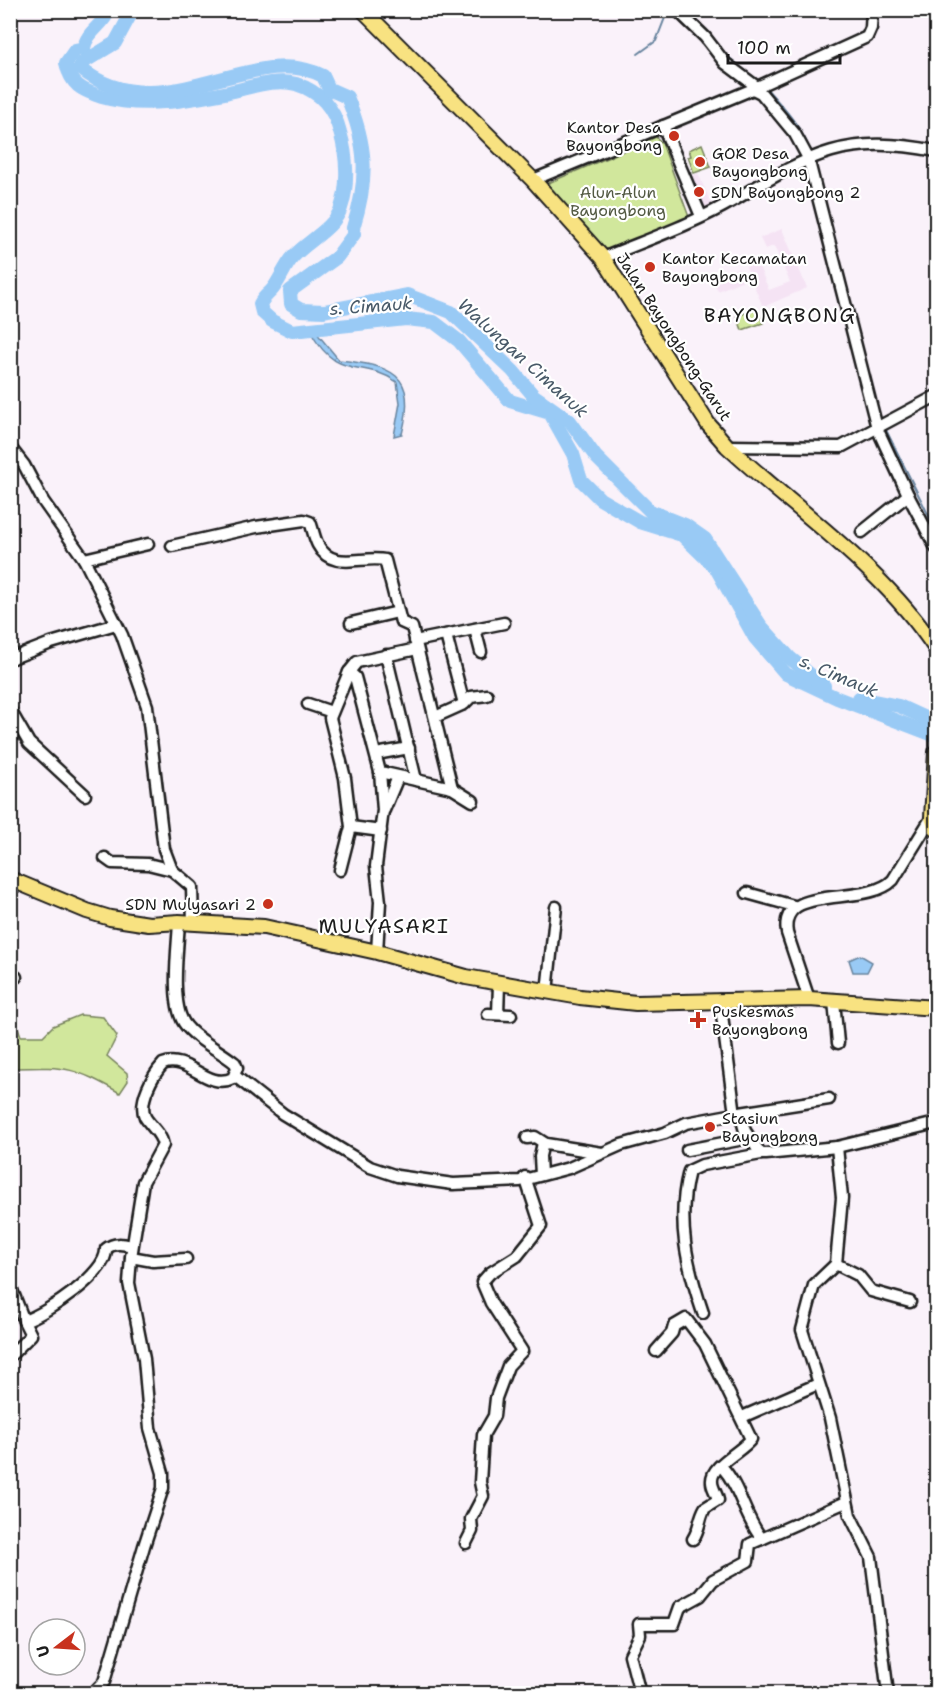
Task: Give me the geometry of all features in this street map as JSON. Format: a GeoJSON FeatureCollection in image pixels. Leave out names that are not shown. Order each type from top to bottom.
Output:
{"type":"FeatureCollection","features":[{"type":"Feature","properties":{"kind":"main road","name":"Jalan Bayongbong-Garut"},"geometry":{"type":"LineString","coordinates":[[363,10],[533,180],[603,258],[708,424],[727,446],[847,549],[912,614],[936,649]]}},
{"type":"Feature","properties":{"kind":"main road"},"geometry":{"type":"LineString","coordinates":[[934,823],[936,755]]}},
{"type":"Feature","properties":{"kind":"main road"},"geometry":{"type":"LineString","coordinates":[[10,879],[99,916],[149,924],[186,922],[264,927],[377,952],[430,969],[547,992],[636,1003],[809,999],[930,1008]]}},
{"type":"Feature","properties":{"kind":"street"},"geometry":{"type":"LineString","coordinates":[[676,10],[705,37],[725,63],[760,86],[812,156],[878,427],[908,495],[936,548]]}},
{"type":"Feature","properties":{"kind":"street"},"geometry":{"type":"LineString","coordinates":[[533,180],[760,86],[867,37],[871,28],[872,10]]}},
{"type":"Feature","properties":{"kind":"street"},"geometry":{"type":"LineString","coordinates":[[663,126],[701,216]]}},
{"type":"Feature","properties":{"kind":"street"},"geometry":{"type":"LineString","coordinates":[[603,258],[701,216],[812,156],[851,146],[902,146],[936,150]]}},
{"type":"Feature","properties":{"kind":"street"},"geometry":{"type":"LineString","coordinates":[[727,446],[834,449],[848,445],[936,396]]}},
{"type":"Feature","properties":{"kind":"street"},"geometry":{"type":"LineString","coordinates":[[10,447],[24,465],[60,528],[84,559],[117,624],[147,706],[162,839],[172,870]]}},
{"type":"Feature","properties":{"kind":"street"},"geometry":{"type":"LineString","coordinates":[[862,532],[908,495]]}},
{"type":"Feature","properties":{"kind":"street"},"geometry":{"type":"LineString","coordinates":[[172,546],[256,527],[308,520],[320,549],[332,559],[385,560],[401,622],[412,627],[452,788]]}},
{"type":"Feature","properties":{"kind":"street"},"geometry":{"type":"LineString","coordinates":[[84,559],[148,544]]}},
{"type":"Feature","properties":{"kind":"street"},"geometry":{"type":"LineString","coordinates":[[351,623],[398,612]]}},
{"type":"Feature","properties":{"kind":"street"},"geometry":{"type":"LineString","coordinates":[[340,870],[351,827],[345,778],[330,718],[349,672],[357,662],[446,635],[504,623]]}},
{"type":"Feature","properties":{"kind":"street"},"geometry":{"type":"LineString","coordinates":[[10,658],[51,643],[117,624]]}},
{"type":"Feature","properties":{"kind":"street"},"geometry":{"type":"LineString","coordinates":[[475,629],[481,652]]}},
{"type":"Feature","properties":{"kind":"street"},"geometry":{"type":"LineString","coordinates":[[446,635],[464,704]]}},
{"type":"Feature","properties":{"kind":"street"},"geometry":{"type":"LineString","coordinates":[[386,655],[416,780]]}},
{"type":"Feature","properties":{"kind":"street"},"geometry":{"type":"LineString","coordinates":[[349,672],[354,677],[380,772],[383,810],[376,866],[380,902],[377,952]]}},
{"type":"Feature","properties":{"kind":"street"},"geometry":{"type":"LineString","coordinates":[[435,717],[464,704],[471,697],[487,695]]}},
{"type":"Feature","properties":{"kind":"street"},"geometry":{"type":"LineString","coordinates":[[308,704],[332,712]]}},
{"type":"Feature","properties":{"kind":"street"},"geometry":{"type":"LineString","coordinates":[[10,710],[29,743],[85,795]]}},
{"type":"Feature","properties":{"kind":"street"},"geometry":{"type":"LineString","coordinates":[[376,754],[409,748]]}},
{"type":"Feature","properties":{"kind":"street"},"geometry":{"type":"LineString","coordinates":[[380,772],[452,788],[473,801]]}},
{"type":"Feature","properties":{"kind":"street"},"geometry":{"type":"LineString","coordinates":[[383,810],[398,777]]}},
{"type":"Feature","properties":{"kind":"street"},"geometry":{"type":"LineString","coordinates":[[809,999],[785,923],[786,916],[794,906],[812,900],[856,896],[880,890],[893,880],[922,830],[934,823]]}},
{"type":"Feature","properties":{"kind":"street"},"geometry":{"type":"LineString","coordinates":[[351,827],[381,831]]}},
{"type":"Feature","properties":{"kind":"street"},"geometry":{"type":"LineString","coordinates":[[105,858],[112,863],[148,864],[172,870],[192,887],[177,969],[180,1014],[191,1030],[235,1063],[235,1076]]}},
{"type":"Feature","properties":{"kind":"street"},"geometry":{"type":"LineString","coordinates":[[747,893],[794,906]]}},
{"type":"Feature","properties":{"kind":"street"},"geometry":{"type":"LineString","coordinates":[[547,992],[556,907]]}},
{"type":"Feature","properties":{"kind":"street"},"geometry":{"type":"LineString","coordinates":[[499,984],[493,1014],[511,1015]]}},
{"type":"Feature","properties":{"kind":"street"},"geometry":{"type":"LineString","coordinates":[[720,1000],[738,1114],[749,1138],[761,1154]]}},
{"type":"Feature","properties":{"kind":"street"},"geometry":{"type":"LineString","coordinates":[[834,1001],[838,1043]]}},
{"type":"Feature","properties":{"kind":"street"},"geometry":{"type":"LineString","coordinates":[[92,1694],[104,1682],[163,1488],[164,1473],[150,1428],[144,1359],[130,1294],[131,1251],[143,1182],[163,1145],[162,1137],[144,1110],[146,1095],[157,1070],[163,1064],[173,1061],[219,1081],[227,1081],[235,1076]]}},
{"type":"Feature","properties":{"kind":"street"},"geometry":{"type":"LineString","coordinates":[[235,1076],[283,1114],[370,1167],[397,1176],[453,1184],[520,1181],[525,1177],[569,1168],[602,1153],[665,1134],[686,1123],[829,1099]]}},
{"type":"Feature","properties":{"kind":"street"},"geometry":{"type":"LineString","coordinates":[[703,1313],[684,1250],[684,1215],[689,1171],[702,1165],[761,1154],[837,1147],[936,1123]]}},
{"type":"Feature","properties":{"kind":"street"},"geometry":{"type":"LineString","coordinates":[[527,1138],[535,1137],[543,1143],[602,1153]]}},
{"type":"Feature","properties":{"kind":"street"},"geometry":{"type":"LineString","coordinates":[[687,1150],[749,1138]]}},
{"type":"Feature","properties":{"kind":"street"},"geometry":{"type":"LineString","coordinates":[[541,1175],[540,1156],[543,1143]]}},
{"type":"Feature","properties":{"kind":"street"},"geometry":{"type":"LineString","coordinates":[[837,1147],[842,1198],[836,1264],[816,1281],[802,1321],[805,1348],[830,1418],[846,1502],[858,1536],[870,1557],[888,1694]]}},
{"type":"Feature","properties":{"kind":"street"},"geometry":{"type":"LineString","coordinates":[[466,1544],[472,1531],[471,1519],[483,1496],[480,1482],[483,1435],[494,1416],[496,1398],[508,1366],[522,1352],[488,1299],[482,1282],[490,1273],[521,1252],[541,1226],[525,1177]]}},
{"type":"Feature","properties":{"kind":"street"},"geometry":{"type":"LineString","coordinates":[[24,1321],[75,1290],[105,1260],[106,1249],[110,1246],[122,1244],[131,1251],[153,1261],[186,1259]]}},
{"type":"Feature","properties":{"kind":"street"},"geometry":{"type":"LineString","coordinates":[[836,1264],[858,1275],[871,1291],[910,1302]]}},
{"type":"Feature","properties":{"kind":"street"},"geometry":{"type":"LineString","coordinates":[[10,1285],[31,1335],[10,1356]]}},
{"type":"Feature","properties":{"kind":"street"},"geometry":{"type":"LineString","coordinates":[[656,1351],[672,1333],[674,1326],[686,1319],[705,1344],[751,1439],[741,1451],[732,1453],[711,1480],[718,1500],[705,1508],[703,1520],[698,1525],[693,1539]]}},
{"type":"Feature","properties":{"kind":"street"},"geometry":{"type":"LineString","coordinates":[[742,1417],[818,1384]]}},
{"type":"Feature","properties":{"kind":"street"},"geometry":{"type":"LineString","coordinates":[[722,1467],[740,1493],[753,1526],[762,1539]]}},
{"type":"Feature","properties":{"kind":"street"},"geometry":{"type":"LineString","coordinates":[[640,1694],[630,1655],[640,1635],[639,1624],[676,1623],[680,1607],[700,1596],[713,1580],[745,1565],[750,1556],[750,1544],[846,1502]]}},
{"type":"Feature","properties":{"kind":"shaded area","name":"SDN Bayongbong 2"},"geometry":{"type":"Polygon","coordinates":[[[698,173],[712,206],[700,211],[686,178],[698,173]]]}},
{"type":"Feature","properties":{"kind":"shaded area"},"geometry":{"type":"Polygon","coordinates":[[[782,229],[807,288],[763,307],[746,267],[757,262],[769,290],[790,282],[774,246],[765,249],[760,238],[782,229]]]}},
{"type":"Feature","properties":{"kind":"shaded area"},"geometry":{"type":"Polygon","coordinates":[[[738,268],[743,280],[718,291],[713,279],[738,268]]]}},
{"type":"Feature","properties":{"kind":"green space","name":"Alun-Alun Bayongbong"},"geometry":{"type":"Polygon","coordinates":[[[656,137],[662,143],[689,217],[603,259],[539,187],[656,137]]]}},
{"type":"Feature","properties":{"kind":"green space","name":"GOR Desa Bayongbong"},"geometry":{"type":"Polygon","coordinates":[[[702,144],[711,167],[694,173],[688,157],[691,156],[689,150],[702,144]]]}},
{"type":"Feature","properties":{"kind":"green space"},"geometry":{"type":"Polygon","coordinates":[[[757,309],[763,323],[742,330],[737,316],[757,309]]]}},
{"type":"Feature","properties":{"kind":"green space"},"geometry":{"type":"Polygon","coordinates":[[[80,1015],[103,1017],[117,1036],[107,1056],[127,1073],[128,1081],[120,1093],[92,1078],[60,1068],[16,1068],[13,1081],[11,1081],[11,1020],[15,1019],[21,1036],[43,1036],[53,1026],[80,1015]]]}},
{"type":"Feature","properties":{"kind":"water"},"geometry":{"type":"Polygon","coordinates":[[[322,326],[315,331],[339,360],[373,365],[386,370],[396,376],[403,385],[406,413],[402,434],[394,436],[400,403],[397,382],[372,371],[350,367],[331,357],[310,331],[322,326]]]}},
{"type":"Feature","properties":{"kind":"water"},"geometry":{"type":"Polygon","coordinates":[[[860,955],[872,962],[867,972],[853,972],[849,960],[860,955]]]}},
{"type":"Feature","properties":{"kind":"waterway","name":"s. Cimauk"},"geometry":{"type":"LineString","coordinates":[[109,10],[88,37],[84,48],[75,50],[66,63],[74,82],[88,92],[118,101],[149,103],[182,100],[262,84],[288,82],[305,87],[319,96],[330,108],[337,123],[346,160],[344,199],[333,222],[293,257],[274,288],[261,302],[262,312],[272,321],[292,331],[406,319],[434,322],[459,341],[510,401],[550,413],[573,454],[581,480],[600,499],[640,522],[682,535],[716,568],[755,638],[786,674],[837,698],[936,736]]}},
{"type":"Feature","properties":{"kind":"waterway","name":"Walungan Cimanuk"},"geometry":{"type":"LineString","coordinates":[[133,10],[115,43],[82,63],[80,68],[111,86],[142,92],[174,90],[267,68],[296,68],[323,76],[329,89],[347,97],[359,131],[364,162],[362,193],[353,228],[354,234],[337,257],[290,291],[291,304],[301,310],[324,311],[407,295],[451,312],[513,371],[533,395],[570,421],[596,457],[650,511],[685,525],[705,539],[761,626],[790,658],[824,686]]}},
{"type":"Feature","properties":{"kind":"waterway"},"geometry":{"type":"LineString","coordinates":[[638,54],[656,41],[668,10]]}},
{"type":"Feature","properties":{"kind":"waterway"},"geometry":{"type":"LineString","coordinates":[[687,10],[707,32]]}},
{"type":"Feature","properties":{"kind":"waterway"},"geometry":{"type":"LineString","coordinates":[[713,39],[720,48]]}},
{"type":"Feature","properties":{"kind":"waterway"},"geometry":{"type":"LineString","coordinates":[[726,55],[754,78]]}},
{"type":"Feature","properties":{"kind":"waterway"},"geometry":{"type":"LineString","coordinates":[[765,87],[798,127],[811,154]]}},
{"type":"Feature","properties":{"kind":"waterway"},"geometry":{"type":"LineString","coordinates":[[885,428],[936,530]]}},
{"type":"Feature","properties":{"kind":"waterway","name":"Walungan Cimanuk"},"geometry":{"type":"LineString","coordinates":[[859,698],[899,706],[936,723]]}},
{"type":"Feature","properties":{"kind":"place","name":"Kantor Desa Bayongbong"},"geometry":{"type":"Point","coordinates":[674,136]}},
{"type":"Feature","properties":{"kind":"place","name":"GOR Desa Bayongbong"},"geometry":{"type":"Point","coordinates":[700,162]}},
{"type":"Feature","properties":{"kind":"place","name":"SDN Bayongbong 2"},"geometry":{"type":"Point","coordinates":[699,192]}},
{"type":"Feature","properties":{"kind":"place","name":"Kantor Kecamatan Bayongbong"},"geometry":{"type":"Point","coordinates":[650,267]}},
{"type":"Feature","properties":{"kind":"place","name":"SDN Mulyasari 2"},"geometry":{"type":"Point","coordinates":[268,904]}},
{"type":"Feature","properties":{"kind":"place","name":"Puskesmas Bayongbong"},"geometry":{"type":"Point","coordinates":[698,1020]}},
{"type":"Feature","properties":{"kind":"place","name":"Stasiun Bayongbong"},"geometry":{"type":"Point","coordinates":[710,1127]}},
{"type":"Feature","properties":{"kind":"district","name":"BAYONGBONG"},"geometry":{"type":"Point","coordinates":[780,315]}},
{"type":"Feature","properties":{"kind":"district","name":"MULYASARI"},"geometry":{"type":"Point","coordinates":[384,926]}}]}
